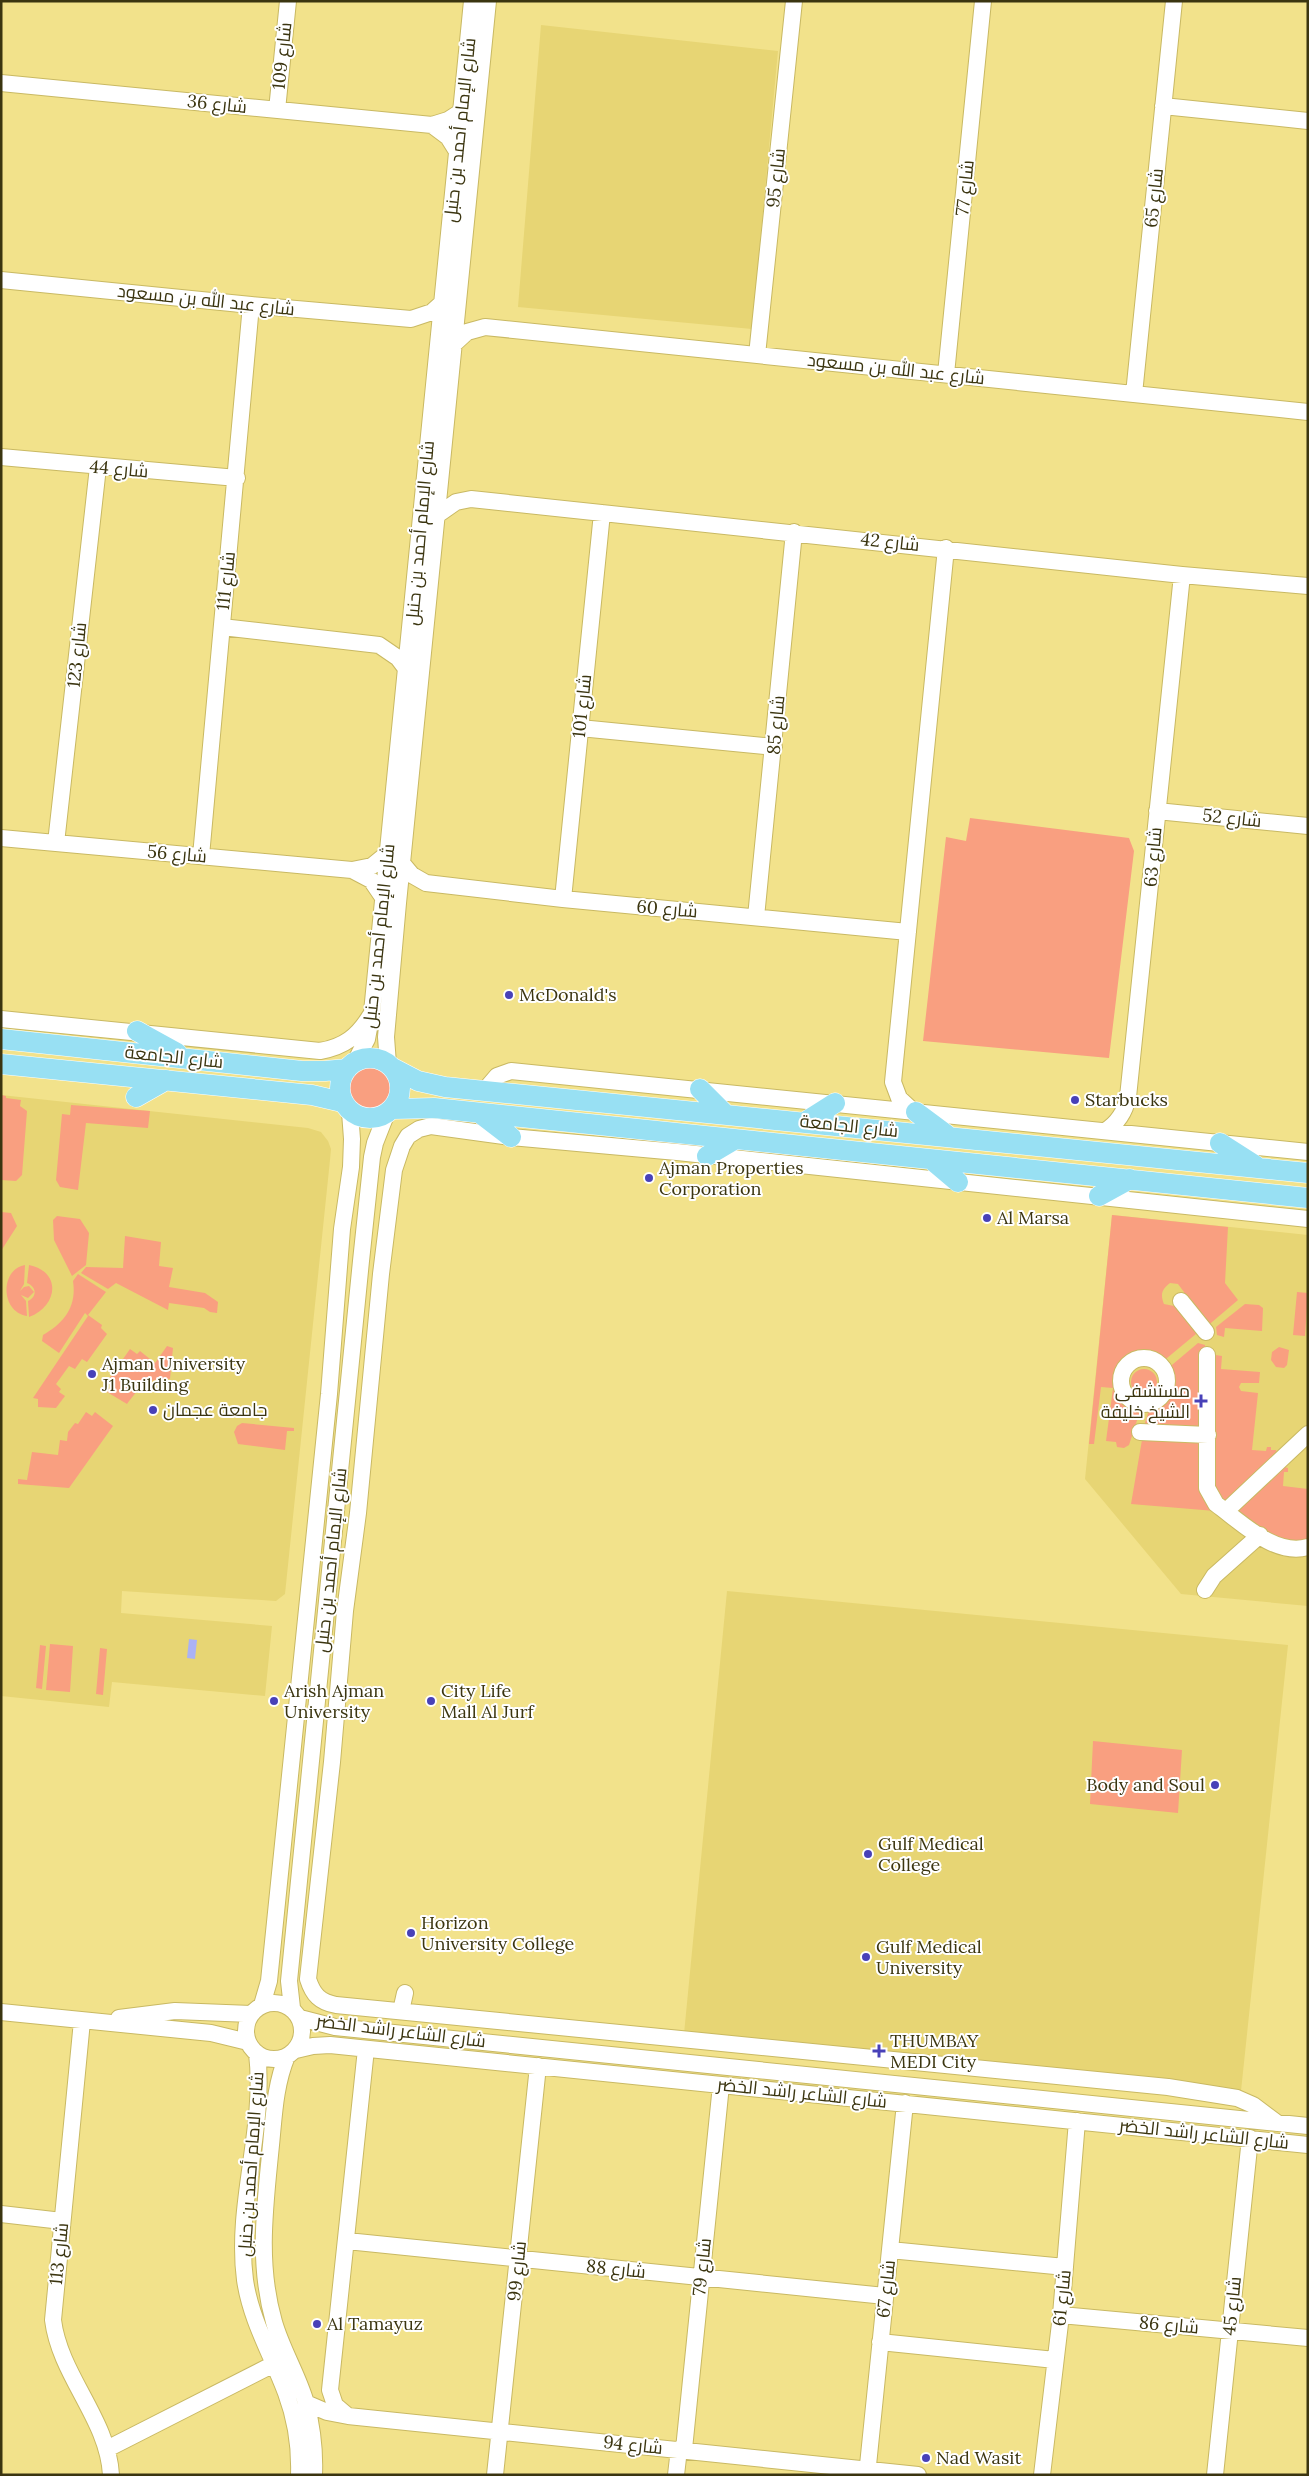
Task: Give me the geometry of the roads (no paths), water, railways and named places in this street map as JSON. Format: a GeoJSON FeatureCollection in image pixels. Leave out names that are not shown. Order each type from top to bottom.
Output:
{"type":"FeatureCollection","features":[{"type":"Feature","properties":{"kind":"main road"},"geometry":{"type":"LineString","coordinates":[[137,1031],[185,1058]]}},
{"type":"Feature","properties":{"kind":"main road","name":"شارع الجامعة"},"geometry":{"type":"LineString","coordinates":[[1,1039],[314,1072],[351,1065]]}},
{"type":"Feature","properties":{"kind":"main road"},"geometry":{"type":"LineString","coordinates":[[376,1058],[390,1066],[398,1076],[400,1093],[389,1112],[367,1119],[346,1106],[340,1081],[351,1065],[376,1058]]}},
{"type":"Feature","properties":{"kind":"main road","name":"شارع الجامعة"},"geometry":{"type":"LineString","coordinates":[[1,1064],[312,1095],[346,1106]]}},
{"type":"Feature","properties":{"kind":"main road","name":"شارع الجامعة"},"geometry":{"type":"LineString","coordinates":[[390,1066],[405,1076],[431,1085],[1308,1173]]}},
{"type":"Feature","properties":{"kind":"main road"},"geometry":{"type":"LineString","coordinates":[[136,1097],[166,1080]]}},
{"type":"Feature","properties":{"kind":"main road"},"geometry":{"type":"LineString","coordinates":[[700,1090],[724,1113]]}},
{"type":"Feature","properties":{"kind":"main road"},"geometry":{"type":"LineString","coordinates":[[805,1122],[836,1103]]}},
{"type":"Feature","properties":{"kind":"main road","name":"شارع الجامعة"},"geometry":{"type":"LineString","coordinates":[[389,1112],[420,1108],[479,1113],[1308,1198]]}},
{"type":"Feature","properties":{"kind":"main road"},"geometry":{"type":"LineString","coordinates":[[915,1112],[949,1136]]}},
{"type":"Feature","properties":{"kind":"main road"},"geometry":{"type":"LineString","coordinates":[[479,1113],[511,1137]]}},
{"type":"Feature","properties":{"kind":"main road"},"geometry":{"type":"LineString","coordinates":[[707,1156],[734,1140]]}},
{"type":"Feature","properties":{"kind":"main road"},"geometry":{"type":"LineString","coordinates":[[1220,1143],[1258,1167]]}},
{"type":"Feature","properties":{"kind":"main road"},"geometry":{"type":"LineString","coordinates":[[1002,1166],[1004,1158],[1008,1154],[1062,1158],[1083,1150]]}},
{"type":"Feature","properties":{"kind":"main road"},"geometry":{"type":"LineString","coordinates":[[932,1160],[958,1182]]}},
{"type":"Feature","properties":{"kind":"main road"},"geometry":{"type":"LineString","coordinates":[[1099,1196],[1130,1179]]}},
{"type":"Feature","properties":{"kind":"street","name":"شارع 109"},"geometry":{"type":"LineString","coordinates":[[277,110],[288,1]]}},
{"type":"Feature","properties":{"kind":"street","name":"شارع الإمام أحمد بن حنبل"},"geometry":{"type":"LineString","coordinates":[[450,304],[458,154],[472,1]]}},
{"type":"Feature","properties":{"kind":"street","name":"شارع الإمام أحمد بن حنبل"},"geometry":{"type":"LineString","coordinates":[[390,1066],[387,1031],[391,901],[388,853],[411,626],[488,1]]}},
{"type":"Feature","properties":{"kind":"street","name":"شارع 95"},"geometry":{"type":"LineString","coordinates":[[757,355],[794,1]]}},
{"type":"Feature","properties":{"kind":"street","name":"شارع 77"},"geometry":{"type":"LineString","coordinates":[[946,374],[984,1]]}},
{"type":"Feature","properties":{"kind":"street","name":"شارع 65"},"geometry":{"type":"LineString","coordinates":[[1134,394],[1174,1]]}},
{"type":"Feature","properties":{"kind":"street","name":"شارع 36"},"geometry":{"type":"LineString","coordinates":[[1,83],[432,125],[448,120],[462,111]]}},
{"type":"Feature","properties":{"kind":"street"},"geometry":{"type":"LineString","coordinates":[[1163,106],[1308,121]]}},
{"type":"Feature","properties":{"kind":"street"},"geometry":{"type":"LineString","coordinates":[[432,125],[448,137],[458,154]]}},
{"type":"Feature","properties":{"kind":"street","name":"شارع عبد الله بن مسعود"},"geometry":{"type":"LineString","coordinates":[[1,280],[411,319],[450,304],[485,327]]}},
{"type":"Feature","properties":{"kind":"street","name":"شارع 111"},"geometry":{"type":"LineString","coordinates":[[201,856],[237,478],[251,305]]}},
{"type":"Feature","properties":{"kind":"street"},"geometry":{"type":"LineString","coordinates":[[411,319],[446,345]]}},
{"type":"Feature","properties":{"kind":"street","name":"شارع عبد الله بن مسعود"},"geometry":{"type":"LineString","coordinates":[[446,345],[467,332],[485,327],[1308,412]]}},
{"type":"Feature","properties":{"kind":"street","name":"شارع الإمام أحمد بن حنبل"},"geometry":{"type":"LineString","coordinates":[[351,1065],[367,1039],[391,901],[402,863],[440,472],[446,345]]}},
{"type":"Feature","properties":{"kind":"street","name":"شارع 44"},"geometry":{"type":"LineString","coordinates":[[1,457],[237,478]]}},
{"type":"Feature","properties":{"kind":"street","name":"شارع 123"},"geometry":{"type":"LineString","coordinates":[[56,843],[98,467]]}},
{"type":"Feature","properties":{"kind":"street","name":"شارع 42"},"geometry":{"type":"LineString","coordinates":[[440,472],[450,486],[472,499]]}},
{"type":"Feature","properties":{"kind":"street","name":"شارع 42"},"geometry":{"type":"LineString","coordinates":[[436,516],[448,506],[472,499],[946,548],[1182,575],[1308,586]]}},
{"type":"Feature","properties":{"kind":"street","name":"شارع 101"},"geometry":{"type":"LineString","coordinates":[[563,899],[602,513]]}},
{"type":"Feature","properties":{"kind":"street","name":"شارع 85"},"geometry":{"type":"LineString","coordinates":[[756,918],[794,532]]}},
{"type":"Feature","properties":{"kind":"street"},"geometry":{"type":"LineString","coordinates":[[873,1107],[885,1097],[893,1082],[946,548]]}},
{"type":"Feature","properties":{"kind":"street","name":"شارع 63"},"geometry":{"type":"LineString","coordinates":[[1105,1131],[1123,1113],[1128,1097],[1182,575]]}},
{"type":"Feature","properties":{"kind":"street"},"geometry":{"type":"LineString","coordinates":[[222,627],[379,645],[394,640],[411,626]]}},
{"type":"Feature","properties":{"kind":"street"},"geometry":{"type":"LineString","coordinates":[[379,645],[398,658],[406,670]]}},
{"type":"Feature","properties":{"kind":"street"},"geometry":{"type":"LineString","coordinates":[[580,728],[774,747]]}},
{"type":"Feature","properties":{"kind":"street","name":"شارع 52"},"geometry":{"type":"LineString","coordinates":[[1157,811],[1308,826]]}},
{"type":"Feature","properties":{"kind":"street","name":"شارع 56"},"geometry":{"type":"LineString","coordinates":[[1,838],[352,870],[372,866],[388,853]]}},
{"type":"Feature","properties":{"kind":"street"},"geometry":{"type":"LineString","coordinates":[[402,863],[412,875],[426,884]]}},
{"type":"Feature","properties":{"kind":"street","name":"شارع 56"},"geometry":{"type":"LineString","coordinates":[[352,870],[371,880],[391,901]]}},
{"type":"Feature","properties":{"kind":"street"},"geometry":{"type":"LineString","coordinates":[[391,901],[410,890],[426,884]]}},
{"type":"Feature","properties":{"kind":"street","name":"شارع 60"},"geometry":{"type":"LineString","coordinates":[[426,884],[908,932]]}},
{"type":"Feature","properties":{"kind":"street"},"geometry":{"type":"LineString","coordinates":[[1,1019],[137,1031],[320,1051],[337,1047],[352,1038],[372,1012]]}},
{"type":"Feature","properties":{"kind":"street"},"geometry":{"type":"LineString","coordinates":[[485,1090],[497,1076],[511,1071],[1308,1152]]}},
{"type":"Feature","properties":{"kind":"street"},"geometry":{"type":"LineString","coordinates":[[893,1082],[899,1098],[915,1112]]}},
{"type":"Feature","properties":{"kind":"street","name":"شارع الإمام أحمد بن حنبل"},"geometry":{"type":"LineString","coordinates":[[257,2010],[269,1981],[328,1394],[342,1229],[351,1167],[352,1139],[346,1106]]}},
{"type":"Feature","properties":{"kind":"street","name":"شارع الإمام أحمد بن حنبل"},"geometry":{"type":"LineString","coordinates":[[296,2013],[288,1988],[290,1965],[368,1192],[375,1142],[389,1112]]}},
{"type":"Feature","properties":{"kind":"street"},"geometry":{"type":"LineString","coordinates":[[1285,2142],[1293,2134],[1282,2123],[1253,2105],[1227,2095],[873,2057],[667,2039],[336,2005],[326,2003],[317,1997],[311,1989],[308,1980],[311,1941],[325,1833],[345,1611],[360,1491],[380,1274],[394,1170],[402,1146],[408,1136],[419,1129],[431,1126],[511,1137],[1308,1219]]}},
{"type":"Feature","properties":{"kind":"street"},"geometry":{"type":"LineString","coordinates":[[368,1192],[394,1170]]}},
{"type":"Feature","properties":{"kind":"street"},"geometry":{"type":"LineString","coordinates":[[361,1261],[380,1274]]}},
{"type":"Feature","properties":{"kind":"street"},"geometry":{"type":"LineString","coordinates":[[1181,1301],[1206,1332]]}},
{"type":"Feature","properties":{"kind":"street"},"geometry":{"type":"LineString","coordinates":[[1207,1355],[1207,1488],[1216,1504],[1260,1535],[1290,1549],[1308,1547]]}},
{"type":"Feature","properties":{"kind":"street"},"geometry":{"type":"LineString","coordinates":[[1140,1432],[1208,1435]]}},
{"type":"Feature","properties":{"kind":"street"},"geometry":{"type":"LineString","coordinates":[[1226,1511],[1308,1434]]}},
{"type":"Feature","properties":{"kind":"street"},"geometry":{"type":"LineString","coordinates":[[336,1503],[360,1491]]}},
{"type":"Feature","properties":{"kind":"street"},"geometry":{"type":"LineString","coordinates":[[1205,1590],[1214,1576],[1260,1535]]}},
{"type":"Feature","properties":{"kind":"street"},"geometry":{"type":"LineString","coordinates":[[329,1585],[345,1611]]}},
{"type":"Feature","properties":{"kind":"street"},"geometry":{"type":"LineString","coordinates":[[302,1850],[325,1833]]}},
{"type":"Feature","properties":{"kind":"street"},"geometry":{"type":"LineString","coordinates":[[290,1965],[311,1941]]}},
{"type":"Feature","properties":{"kind":"street"},"geometry":{"type":"LineString","coordinates":[[366,2029],[399,2011],[405,1993]]}},
{"type":"Feature","properties":{"kind":"street"},"geometry":{"type":"LineString","coordinates":[[1,2012],[82,2021],[211,2033],[252,2048],[266,2058],[277,2059],[291,2053],[303,2031],[296,2013],[277,2003],[257,2010],[175,2011],[82,2021]]}},
{"type":"Feature","properties":{"kind":"street"},"geometry":{"type":"LineString","coordinates":[[252,2048],[246,2028],[257,2010]]}},
{"type":"Feature","properties":{"kind":"street","name":"شارع الشاعر راشد الخضر"},"geometry":{"type":"LineString","coordinates":[[296,2013],[326,2025],[1308,2126]]}},
{"type":"Feature","properties":{"kind":"street","name":"شارع 113"},"geometry":{"type":"LineString","coordinates":[[82,2021],[54,2305],[55,2335],[65,2363],[108,2449],[112,2475]]}},
{"type":"Feature","properties":{"kind":"street"},"geometry":{"type":"LineString","coordinates":[[667,2039],[708,2064]]}},
{"type":"Feature","properties":{"kind":"street","name":"شارع الشاعر راشد الخضر"},"geometry":{"type":"LineString","coordinates":[[291,2053],[322,2045],[366,2049],[1250,2138],[1308,2146]]}},
{"type":"Feature","properties":{"kind":"street","name":"شارع الإمام أحمد بن حنبل"},"geometry":{"type":"LineString","coordinates":[[252,2048],[259,2081],[243,2255],[248,2296],[258,2329],[293,2414],[299,2442],[299,2475]]}},
{"type":"Feature","properties":{"kind":"street"},"geometry":{"type":"LineString","coordinates":[[348,2416],[335,2405],[330,2390],[366,2049]]}},
{"type":"Feature","properties":{"kind":"street"},"geometry":{"type":"LineString","coordinates":[[757,2068],[796,2050]]}},
{"type":"Feature","properties":{"kind":"street","name":"شارع الإمام أحمد بن حنبل"},"geometry":{"type":"LineString","coordinates":[[291,2053],[277,2087],[263,2226],[262,2259],[266,2292],[274,2324],[312,2406],[314,2475]]}},
{"type":"Feature","properties":{"kind":"street"},"geometry":{"type":"LineString","coordinates":[[873,2057],[909,2084]]}},
{"type":"Feature","properties":{"kind":"street","name":"شارع 99"},"geometry":{"type":"LineString","coordinates":[[495,2475],[538,2066]]}},
{"type":"Feature","properties":{"kind":"street"},"geometry":{"type":"LineString","coordinates":[[948,2088],[981,2068]]}},
{"type":"Feature","properties":{"kind":"street","name":"شارع 79"},"geometry":{"type":"LineString","coordinates":[[676,2475],[682,2449],[721,2085]]}},
{"type":"Feature","properties":{"kind":"street","name":"شارع 67"},"geometry":{"type":"LineString","coordinates":[[867,2472],[905,2104]]}},
{"type":"Feature","properties":{"kind":"street","name":"شارع 61"},"geometry":{"type":"LineString","coordinates":[[1042,2475],[1061,2315],[1077,2121]]}},
{"type":"Feature","properties":{"kind":"street","name":"شارع 45"},"geometry":{"type":"LineString","coordinates":[[1215,2475],[1250,2138]]}},
{"type":"Feature","properties":{"kind":"street"},"geometry":{"type":"LineString","coordinates":[[1,2214],[62,2221]]}},
{"type":"Feature","properties":{"kind":"street","name":"شارع 88"},"geometry":{"type":"LineString","coordinates":[[347,2241],[885,2296]]}},
{"type":"Feature","properties":{"kind":"street"},"geometry":{"type":"LineString","coordinates":[[890,2250],[1065,2267]]}},
{"type":"Feature","properties":{"kind":"street","name":"شارع 86"},"geometry":{"type":"LineString","coordinates":[[1061,2315],[1308,2338]]}},
{"type":"Feature","properties":{"kind":"street"},"geometry":{"type":"LineString","coordinates":[[880,2342],[1055,2360]]}},
{"type":"Feature","properties":{"kind":"street"},"geometry":{"type":"LineString","coordinates":[[108,2449],[274,2364]]}},
{"type":"Feature","properties":{"kind":"street"},"geometry":{"type":"LineString","coordinates":[[312,2406],[330,2390]]}},
{"type":"Feature","properties":{"kind":"street","name":"شارع 94"},"geometry":{"type":"LineString","coordinates":[[312,2406],[348,2416],[682,2449],[867,2472],[918,2475]]}},
{"type":"Feature","properties":{"kind":"street","name":"شارع 94"},"geometry":{"type":"LineString","coordinates":[[313,2445],[324,2425],[348,2416]]}},
{"type":"Feature","properties":{"kind":"water"},"geometry":{"type":"Polygon","coordinates":[[[189,1639],[197,1640],[195,1659],[187,1658],[189,1639]]]}},
{"type":"Feature","properties":{"kind":"place","name":"McDonald's"},"geometry":{"type":"Point","coordinates":[509,995]}},
{"type":"Feature","properties":{"kind":"place","name":"Starbucks"},"geometry":{"type":"Point","coordinates":[1075,1100]}},
{"type":"Feature","properties":{"kind":"place","name":"Ajman Properties Corporation"},"geometry":{"type":"Point","coordinates":[649,1178]}},
{"type":"Feature","properties":{"kind":"place","name":"Al Marsa"},"geometry":{"type":"Point","coordinates":[987,1218]}},
{"type":"Feature","properties":{"kind":"place","name":"Ajman University J1 Building"},"geometry":{"type":"Point","coordinates":[92,1374]}},
{"type":"Feature","properties":{"kind":"place","name":"مستشفى الشيخ خليفة"},"geometry":{"type":"Point","coordinates":[1201,1401]}},
{"type":"Feature","properties":{"kind":"place","name":"جامعة عجمان"},"geometry":{"type":"Point","coordinates":[153,1410]}},
{"type":"Feature","properties":{"kind":"place","name":"Arish Ajman University"},"geometry":{"type":"Point","coordinates":[274,1701]}},
{"type":"Feature","properties":{"kind":"place","name":"City Life Mall Al Jurf"},"geometry":{"type":"Point","coordinates":[431,1701]}},
{"type":"Feature","properties":{"kind":"place","name":"Body and Soul"},"geometry":{"type":"Point","coordinates":[1215,1785]}},
{"type":"Feature","properties":{"kind":"place","name":"Gulf Medical College"},"geometry":{"type":"Point","coordinates":[868,1854]}},
{"type":"Feature","properties":{"kind":"place","name":"Horizon University College"},"geometry":{"type":"Point","coordinates":[411,1933]}},
{"type":"Feature","properties":{"kind":"place","name":"Gulf Medical University"},"geometry":{"type":"Point","coordinates":[866,1957]}},
{"type":"Feature","properties":{"kind":"place","name":"THUMBAY MEDI City"},"geometry":{"type":"Point","coordinates":[879,2051]}},
{"type":"Feature","properties":{"kind":"place","name":"Al Tamayuz"},"geometry":{"type":"Point","coordinates":[317,2324]}},
{"type":"Feature","properties":{"kind":"place","name":"Nad Wasit"},"geometry":{"type":"Point","coordinates":[926,2458]}}]}
